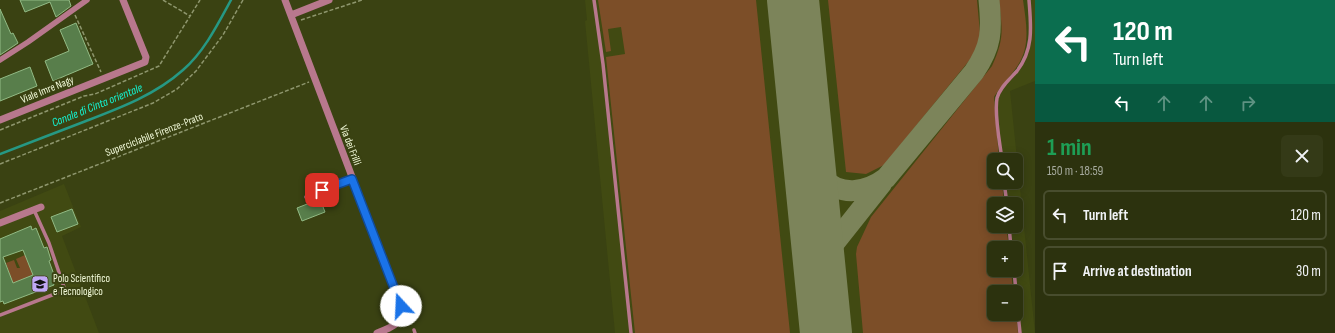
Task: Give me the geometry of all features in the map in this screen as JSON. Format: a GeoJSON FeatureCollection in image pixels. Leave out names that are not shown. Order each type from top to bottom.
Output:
{"type":"FeatureCollection","features":[{"type":"Feature","properties":{"kind":"street"},"geometry":{"type":"LineString","coordinates":[[0,60],[74,11],[87,0]]}},
{"type":"Feature","properties":{"kind":"street","name":"Viale Imre Nagy"},"geometry":{"type":"LineString","coordinates":[[0,120],[142,63],[146,60],[123,0]]}},
{"type":"Feature","properties":{"kind":"street","name":"Via dei Frilli"},"geometry":{"type":"LineString","coordinates":[[286,0],[293,23],[401,306],[402,315],[399,321],[394,326],[377,333]]}},
{"type":"Feature","properties":{"kind":"street"},"geometry":{"type":"LineString","coordinates":[[291,15],[329,0]]}},
{"type":"Feature","properties":{"kind":"street"},"geometry":{"type":"LineString","coordinates":[[0,223],[41,207]]}},
{"type":"Feature","properties":{"kind":"lane"},"geometry":{"type":"LineString","coordinates":[[594,0],[603,64],[631,333]]}},
{"type":"Feature","properties":{"kind":"lane"},"geometry":{"type":"LineString","coordinates":[[1001,153],[997,108],[998,97],[1001,90],[1018,70],[1029,48],[1032,31],[1028,0]]}},
{"type":"Feature","properties":{"kind":"lane"},"geometry":{"type":"LineString","coordinates":[[306,196],[352,179]]}},
{"type":"Feature","properties":{"kind":"lane"},"geometry":{"type":"LineString","coordinates":[[0,315],[65,290],[49,243],[34,210]]}},
{"type":"Feature","properties":{"kind":"lane"},"geometry":{"type":"LineString","coordinates":[[1019,321],[1020,333]]}},
{"type":"Feature","properties":{"kind":"path"},"geometry":{"type":"LineString","coordinates":[[163,0],[190,16]]}},
{"type":"Feature","properties":{"kind":"path"},"geometry":{"type":"LineString","coordinates":[[0,164],[153,103],[177,89],[196,71],[223,36],[243,0]]}},
{"type":"Feature","properties":{"kind":"path"},"geometry":{"type":"LineString","coordinates":[[293,23],[362,0]]}},
{"type":"Feature","properties":{"kind":"path"},"geometry":{"type":"LineString","coordinates":[[74,11],[107,89]]}},
{"type":"Feature","properties":{"kind":"path","name":"Superciclabile Firenze-Prato"},"geometry":{"type":"LineString","coordinates":[[0,203],[315,80]]}},
{"type":"Feature","properties":{"kind":"shaded area"},"geometry":{"type":"Polygon","coordinates":[[[585,0],[1035,0],[1035,81],[1010,91],[1016,153],[987,153],[987,189],[1020,189],[1021,197],[987,197],[987,233],[1023,233],[1023,217],[1035,333],[615,333],[585,21],[587,20],[585,0]]]}},
{"type":"Feature","properties":{"kind":"shaded area"},"geometry":{"type":"Polygon","coordinates":[[[598,0],[756,0],[790,333],[635,333],[606,57],[625,54],[621,27],[608,29],[611,51],[606,52],[598,0]]]}},
{"type":"Feature","properties":{"kind":"shaded area"},"geometry":{"type":"Polygon","coordinates":[[[828,0],[977,0],[980,33],[977,51],[884,165],[866,174],[846,172],[828,0]]]}},
{"type":"Feature","properties":{"kind":"shaded area"},"geometry":{"type":"Polygon","coordinates":[[[999,0],[1023,0],[1026,25],[1025,50],[1018,65],[994,97],[998,153],[987,153],[987,189],[1003,189],[1003,197],[987,197],[987,233],[1007,233],[1008,241],[987,241],[987,277],[1012,277],[1012,285],[987,285],[987,321],[1017,321],[1018,333],[863,333],[856,254],[857,247],[871,217],[992,66],[1001,40],[999,0]]]}},
{"type":"Feature","properties":{"kind":"shaded area","name":"Polo Scientifico e Tecnologico"},"geometry":{"type":"Polygon","coordinates":[[[64,184],[81,227],[62,236],[99,333],[0,333],[0,211],[64,184]]]}},
{"type":"Feature","properties":{"kind":"shaded area"},"geometry":{"type":"Polygon","coordinates":[[[25,255],[31,270],[39,267],[41,272],[5,286],[3,282],[11,278],[6,263],[14,260],[17,268],[20,268],[16,259],[25,255]]]}},
{"type":"Feature","properties":{"kind":"building"},"geometry":{"type":"Polygon","coordinates":[[[20,0],[69,0],[71,6],[56,17],[50,2],[25,12],[20,0]]]}},
{"type":"Feature","properties":{"kind":"building"},"geometry":{"type":"Polygon","coordinates":[[[0,9],[11,34],[13,33],[18,43],[0,55],[0,9]]]}},
{"type":"Feature","properties":{"kind":"building"},"geometry":{"type":"Polygon","coordinates":[[[76,23],[93,64],[53,81],[45,61],[69,51],[60,30],[76,23]]]}},
{"type":"Feature","properties":{"kind":"building"},"geometry":{"type":"Polygon","coordinates":[[[30,67],[37,86],[0,101],[0,79],[30,67]]]}},
{"type":"Feature","properties":{"kind":"building"},"geometry":{"type":"Polygon","coordinates":[[[320,199],[325,212],[302,221],[297,208],[320,199]]]}},
{"type":"Feature","properties":{"kind":"building"},"geometry":{"type":"Polygon","coordinates":[[[72,209],[78,224],[57,232],[51,217],[72,209]]]}},
{"type":"Feature","properties":{"kind":"building"},"geometry":{"type":"Polygon","coordinates":[[[31,226],[32,230],[36,228],[44,248],[47,247],[51,260],[49,261],[56,280],[53,282],[54,285],[4,304],[3,301],[0,302],[0,239],[31,226]],[[23,250],[3,257],[13,283],[33,275],[23,250]]]}},
{"type":"Feature","properties":{"kind":"waterway","name":"Canale di Cinta orientale"},"geometry":{"type":"LineString","coordinates":[[0,154],[112,111],[161,87],[183,70],[198,55],[221,19],[231,0]]}},
{"type":"Feature","properties":{"kind":"taxiway"},"geometry":{"type":"LineString","coordinates":[[809,158],[821,177],[836,188],[853,191],[862,190],[886,178],[980,63],[989,38],[989,0]]}},
{"type":"Feature","properties":{"kind":"taxiway"},"geometry":{"type":"LineString","coordinates":[[824,305],[824,269],[832,246],[882,183]]}},
{"type":"Feature","properties":{"kind":"runway"},"geometry":{"type":"LineString","coordinates":[[793,0],[826,333]]}},
{"type":"Feature","properties":{"kind":"place","name":"Polo Scientifico e Tecnologico"},"geometry":{"type":"Point","coordinates":[40,284]}},
{"type":"Feature","properties":{"kind":"route"},"geometry":{"type":"LineString","coordinates":[[322,190],[352,179],[401,306]]}}]}
